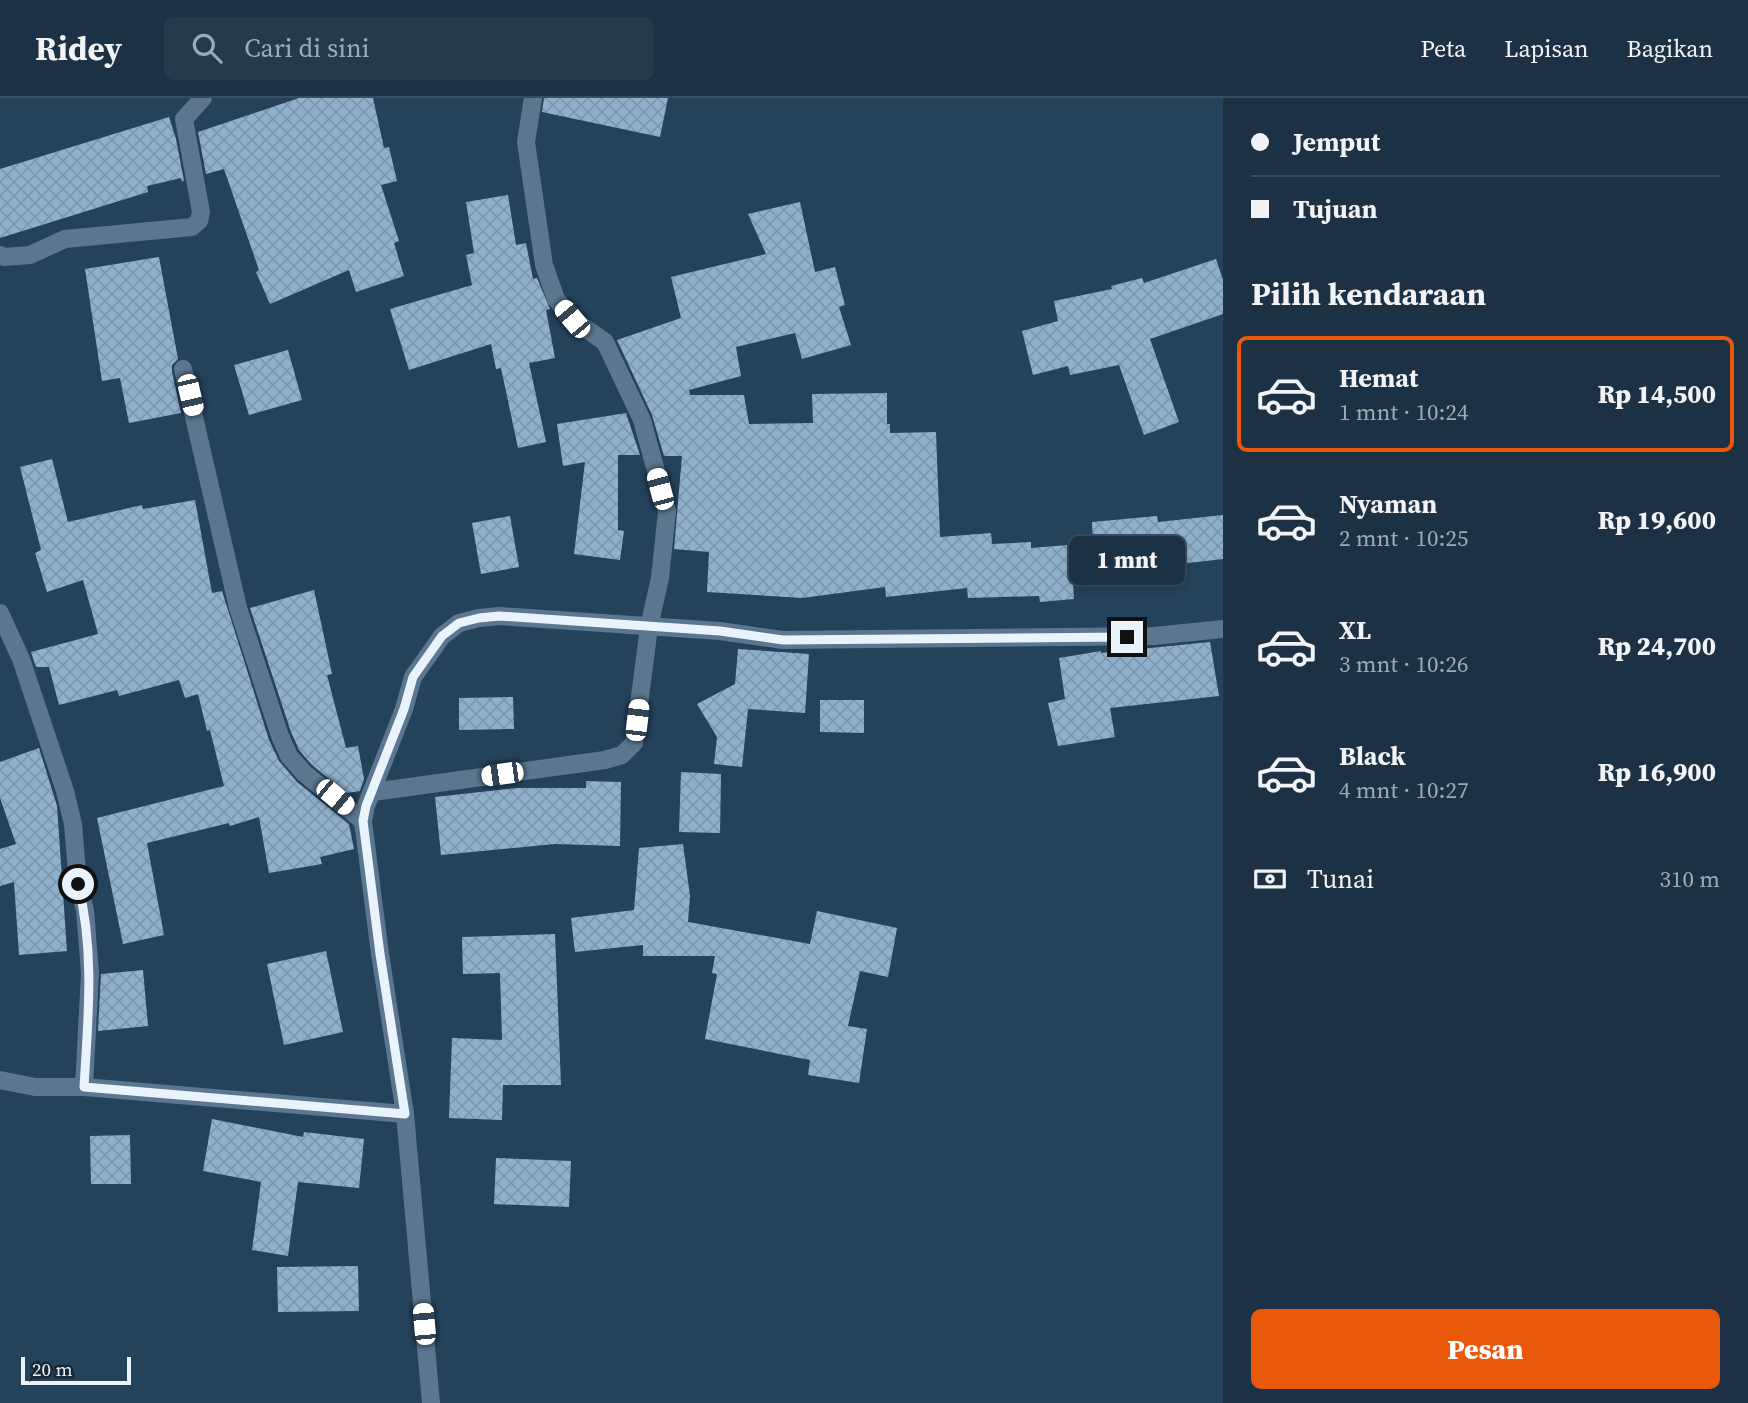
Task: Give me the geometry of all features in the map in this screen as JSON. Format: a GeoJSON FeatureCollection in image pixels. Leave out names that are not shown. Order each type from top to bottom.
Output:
{"type":"FeatureCollection","features":[{"type":"Feature","properties":{"kind":"street"},"geometry":{"type":"LineString","coordinates":[[0,255],[30,255],[65,239],[192,227],[199,221],[201,212],[184,120],[203,98]]}},
{"type":"Feature","properties":{"kind":"street"},"geometry":{"type":"LineString","coordinates":[[373,792],[605,760],[622,755],[634,743],[649,627],[660,578],[667,511],[642,420],[606,342],[572,319],[556,299],[544,265],[526,142],[533,98]]}},
{"type":"Feature","properties":{"kind":"street"},"geometry":{"type":"LineString","coordinates":[[183,369],[239,608],[280,736],[289,756],[304,773],[363,821]]}},
{"type":"Feature","properties":{"kind":"street"},"geometry":{"type":"LineString","coordinates":[[0,613],[21,659],[65,791],[73,824],[90,973],[84,1087]]}},
{"type":"Feature","properties":{"kind":"street"},"geometry":{"type":"LineString","coordinates":[[431,1403],[405,1114],[363,821],[413,677],[442,636],[459,623],[499,616],[720,631],[783,640],[1154,636],[1223,629]]}},
{"type":"Feature","properties":{"kind":"street"},"geometry":{"type":"LineString","coordinates":[[0,1080],[35,1087],[84,1087],[405,1114]]}},
{"type":"Feature","properties":{"kind":"building"},"geometry":{"type":"Polygon","coordinates":[[[299,98],[373,98],[384,148],[389,147],[397,181],[381,185],[399,241],[394,243],[404,276],[356,292],[349,270],[270,304],[256,272],[259,270],[224,169],[206,174],[198,132],[299,98]]]}},
{"type":"Feature","properties":{"kind":"building"},"geometry":{"type":"Polygon","coordinates":[[[544,98],[668,98],[660,137],[542,112],[544,98]]]}},
{"type":"Feature","properties":{"kind":"building"},"geometry":{"type":"Polygon","coordinates":[[[169,117],[184,181],[182,182],[181,178],[147,186],[148,192],[0,238],[0,169],[169,117]]]}},
{"type":"Feature","properties":{"kind":"building"},"geometry":{"type":"Polygon","coordinates":[[[508,195],[516,245],[526,243],[533,279],[537,278],[550,309],[546,310],[555,358],[529,363],[546,442],[518,448],[501,368],[496,369],[491,344],[409,370],[390,309],[472,285],[466,255],[474,253],[466,202],[508,195]]]}},
{"type":"Feature","properties":{"kind":"building"},"geometry":{"type":"Polygon","coordinates":[[[800,202],[815,272],[835,267],[845,305],[839,307],[851,345],[802,359],[795,333],[736,347],[741,376],[689,390],[690,395],[744,395],[749,424],[813,423],[812,394],[887,393],[887,424],[890,424],[890,433],[936,432],[940,537],[991,533],[992,544],[1031,542],[1031,548],[1093,543],[1092,522],[1157,516],[1158,522],[1223,515],[1223,559],[1162,566],[1163,575],[1073,583],[1074,599],[1040,602],[1039,596],[968,598],[967,588],[886,597],[885,587],[802,598],[707,592],[709,552],[674,549],[682,456],[664,456],[652,415],[617,340],[681,318],[671,277],[766,254],[748,214],[800,202]]]}},
{"type":"Feature","properties":{"kind":"building"},"geometry":{"type":"Polygon","coordinates":[[[159,257],[178,359],[172,365],[172,372],[181,413],[129,423],[120,378],[102,381],[85,269],[159,257]]]}},
{"type":"Feature","properties":{"kind":"building"},"geometry":{"type":"Polygon","coordinates":[[[1216,259],[1223,280],[1223,314],[1150,339],[1179,422],[1144,435],[1119,365],[1070,375],[1068,366],[1033,375],[1022,331],[1058,321],[1054,301],[1112,289],[1111,286],[1142,278],[1144,283],[1216,259]]]}},
{"type":"Feature","properties":{"kind":"building"},"geometry":{"type":"Polygon","coordinates":[[[288,350],[302,400],[249,415],[234,365],[288,350]]]}},
{"type":"Feature","properties":{"kind":"building"},"geometry":{"type":"Polygon","coordinates":[[[626,413],[640,455],[618,455],[618,530],[624,531],[620,560],[574,554],[585,462],[563,466],[557,424],[626,413]]]}},
{"type":"Feature","properties":{"kind":"building"},"geometry":{"type":"Polygon","coordinates":[[[52,459],[68,522],[142,505],[143,509],[195,500],[212,593],[222,591],[269,740],[279,761],[297,782],[349,824],[354,849],[320,857],[322,864],[269,873],[259,817],[230,826],[229,823],[147,843],[164,935],[123,944],[97,818],[224,786],[198,694],[185,698],[179,680],[119,696],[117,690],[59,705],[49,667],[36,667],[31,652],[98,634],[83,580],[47,592],[35,553],[41,550],[20,467],[52,459]]]}},
{"type":"Feature","properties":{"kind":"building"},"geometry":{"type":"Polygon","coordinates":[[[510,516],[519,567],[481,574],[472,523],[510,516]]]}},
{"type":"Feature","properties":{"kind":"building"},"geometry":{"type":"Polygon","coordinates":[[[314,590],[332,674],[327,675],[346,748],[358,746],[364,779],[360,791],[347,793],[312,765],[299,750],[250,608],[314,590]]]}},
{"type":"Feature","properties":{"kind":"building"},"geometry":{"type":"Polygon","coordinates":[[[1210,642],[1219,696],[1110,708],[1115,737],[1058,746],[1048,703],[1065,699],[1059,658],[1101,651],[1210,642]]]}},
{"type":"Feature","properties":{"kind":"building"},"geometry":{"type":"Polygon","coordinates":[[[738,649],[809,654],[805,713],[748,709],[742,767],[714,764],[717,737],[697,704],[735,684],[738,649]]]}},
{"type":"Feature","properties":{"kind":"building"},"geometry":{"type":"Polygon","coordinates":[[[513,697],[514,729],[459,730],[459,698],[513,697]]]}},
{"type":"Feature","properties":{"kind":"building"},"geometry":{"type":"Polygon","coordinates":[[[820,700],[864,700],[864,733],[820,732],[820,700]]]}},
{"type":"Feature","properties":{"kind":"building"},"geometry":{"type":"Polygon","coordinates":[[[39,748],[57,806],[67,951],[19,955],[14,882],[0,886],[0,849],[16,844],[0,798],[0,762],[39,748]]]}},
{"type":"Feature","properties":{"kind":"building"},"geometry":{"type":"Polygon","coordinates":[[[681,772],[721,774],[720,833],[679,832],[681,772]]]}},
{"type":"Feature","properties":{"kind":"building"},"geometry":{"type":"Polygon","coordinates":[[[586,781],[621,782],[620,846],[555,844],[441,855],[435,797],[518,788],[586,788],[586,781]]]}},
{"type":"Feature","properties":{"kind":"building"},"geometry":{"type":"Polygon","coordinates":[[[683,844],[690,896],[688,922],[810,944],[817,911],[897,928],[888,977],[860,971],[848,1026],[867,1029],[859,1083],[808,1075],[810,1060],[705,1039],[717,974],[712,973],[715,956],[643,956],[643,945],[575,952],[571,918],[634,910],[639,848],[683,844]]]}},
{"type":"Feature","properties":{"kind":"building"},"geometry":{"type":"Polygon","coordinates":[[[555,934],[561,1085],[503,1085],[502,1120],[449,1118],[452,1038],[502,1040],[500,973],[463,974],[462,937],[555,934]]]}},
{"type":"Feature","properties":{"kind":"building"},"geometry":{"type":"Polygon","coordinates":[[[326,951],[343,1032],[284,1045],[267,964],[326,951]]]}},
{"type":"Feature","properties":{"kind":"building"},"geometry":{"type":"Polygon","coordinates":[[[143,970],[148,1026],[98,1031],[101,974],[143,970]]]}},
{"type":"Feature","properties":{"kind":"building"},"geometry":{"type":"Polygon","coordinates":[[[212,1119],[303,1137],[304,1132],[364,1139],[359,1188],[298,1182],[288,1256],[252,1250],[261,1182],[203,1171],[212,1119]]]}},
{"type":"Feature","properties":{"kind":"building"},"geometry":{"type":"Polygon","coordinates":[[[130,1135],[131,1184],[91,1184],[90,1136],[130,1135]]]}},
{"type":"Feature","properties":{"kind":"building"},"geometry":{"type":"Polygon","coordinates":[[[496,1158],[571,1161],[569,1207],[494,1204],[496,1158]]]}},
{"type":"Feature","properties":{"kind":"building"},"geometry":{"type":"Polygon","coordinates":[[[358,1266],[359,1311],[278,1312],[277,1267],[358,1266]]]}},
{"type":"Feature","properties":{"kind":"route"},"geometry":{"type":"LineString","coordinates":[[78,884],[85,911],[90,973],[84,1087],[405,1114],[363,821],[413,677],[442,636],[459,623],[499,616],[720,631],[783,640],[1127,637]]}}]}
